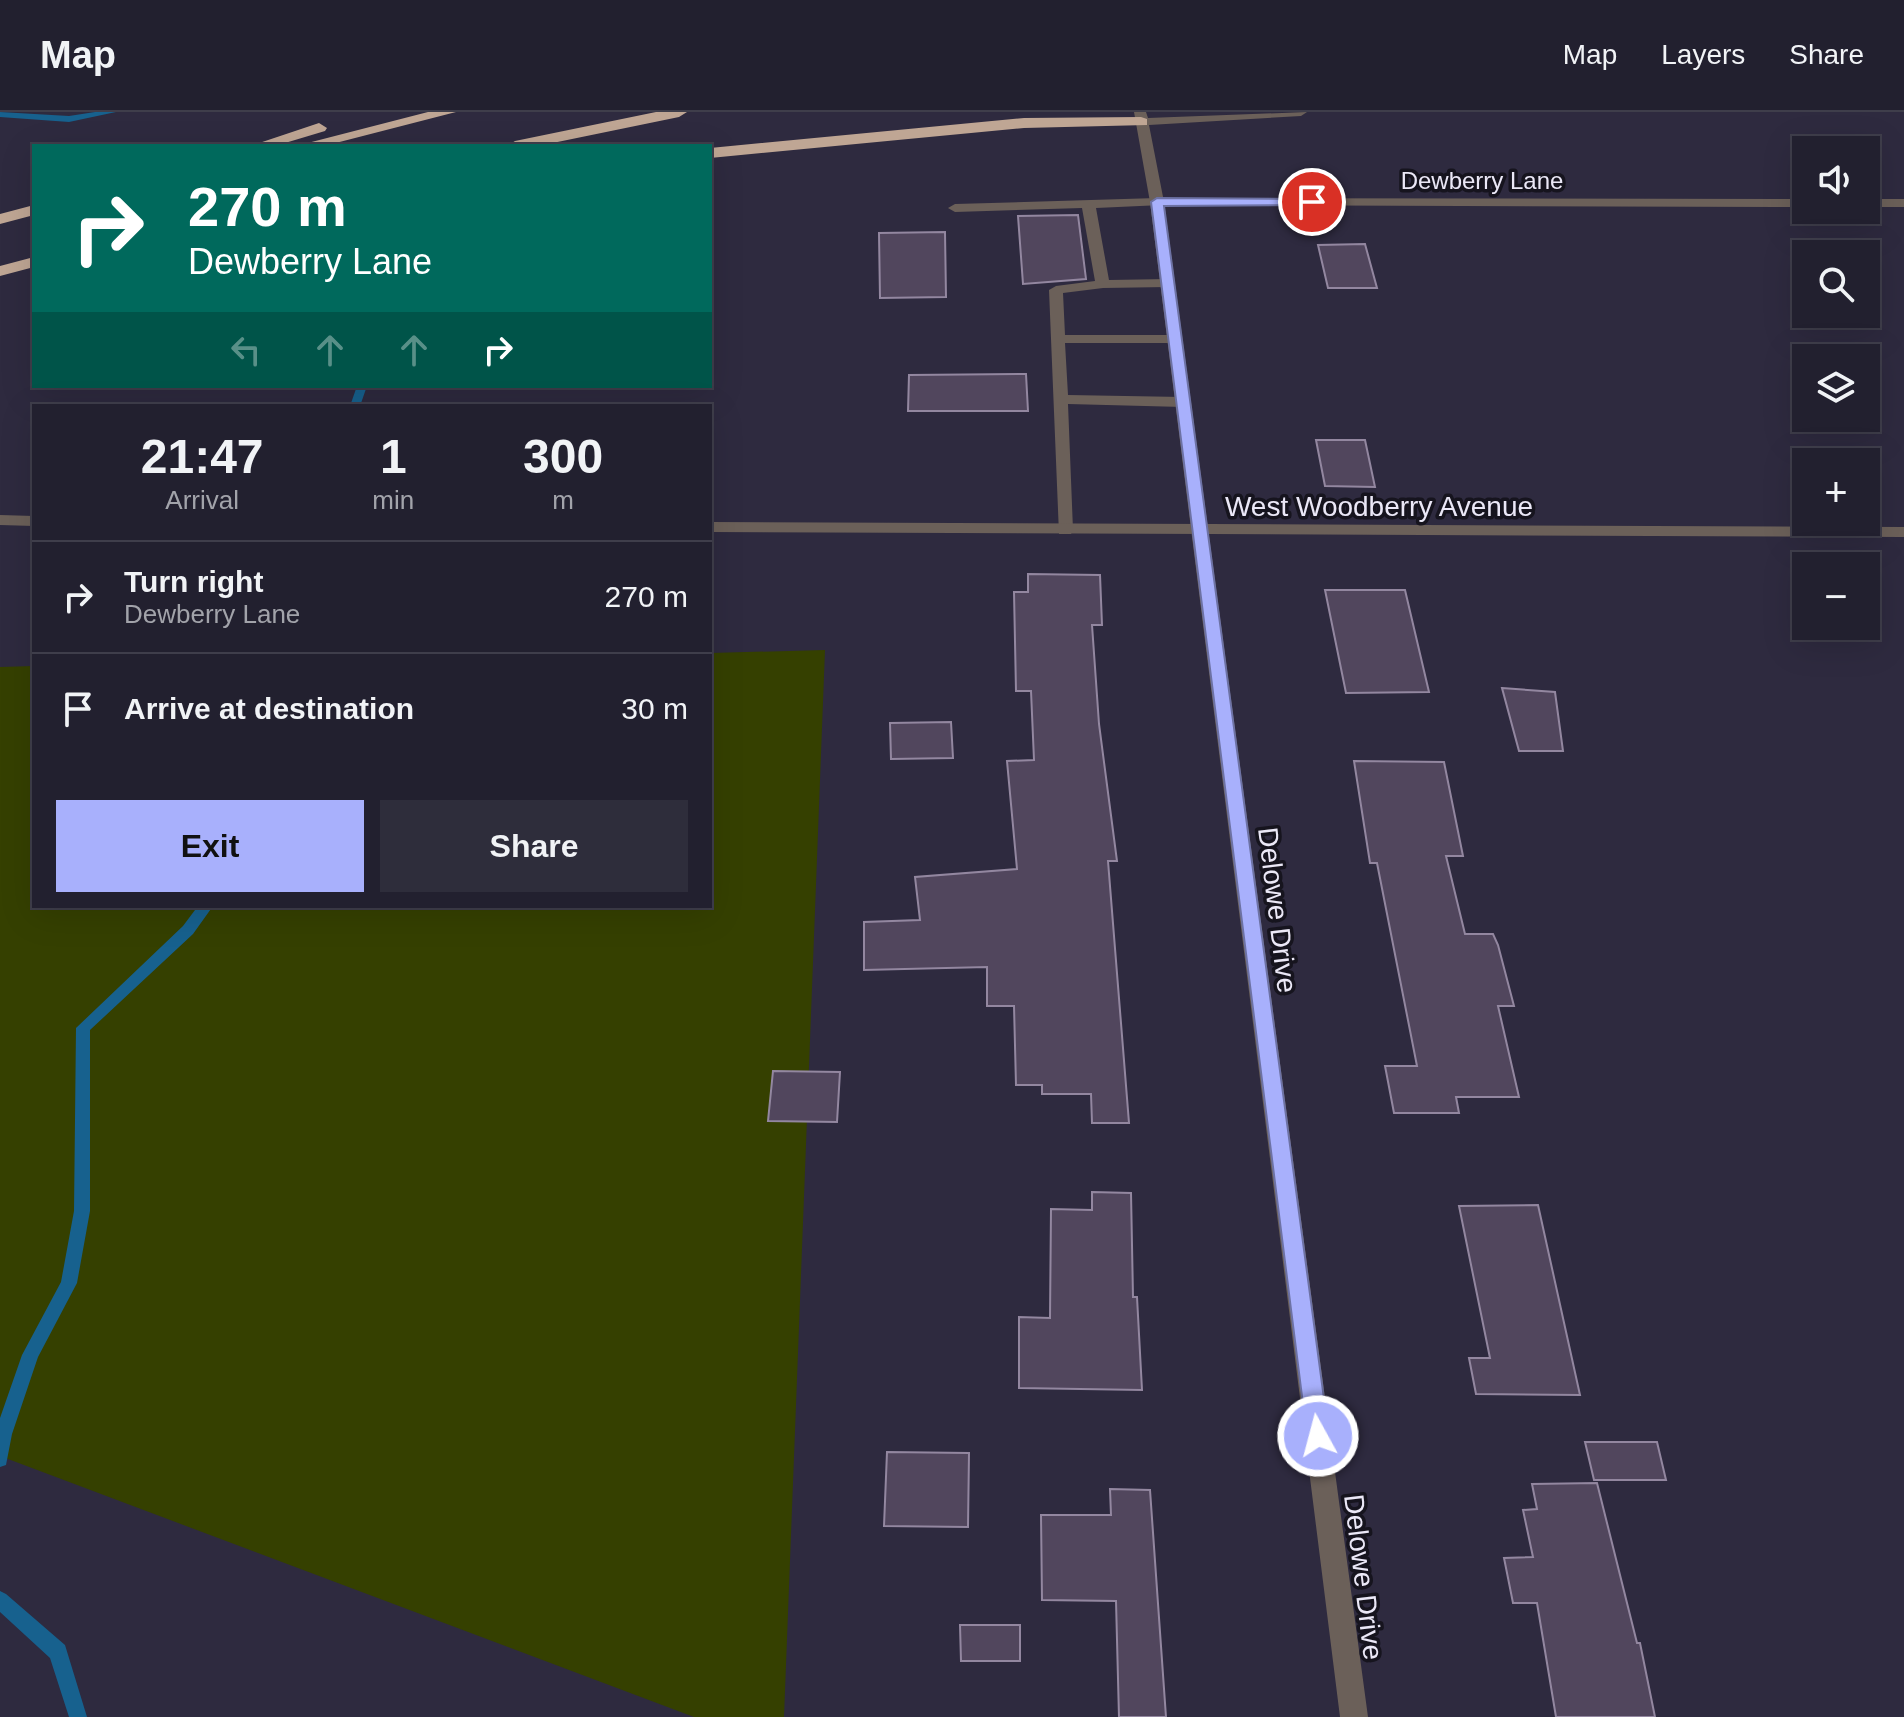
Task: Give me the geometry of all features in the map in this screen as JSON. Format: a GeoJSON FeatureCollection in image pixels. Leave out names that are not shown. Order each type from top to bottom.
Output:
{"type":"FeatureCollection","features":[{"type":"Feature","properties":{"kind":"highway"},"geometry":{"type":"LineString","coordinates":[[265,144],[375,112]]}},
{"type":"Feature","properties":{"kind":"highway"},"geometry":{"type":"LineString","coordinates":[[312,144],[448,112]]}},
{"type":"Feature","properties":{"kind":"highway"},"geometry":{"type":"LineString","coordinates":[[525,144],[679,112]]}},
{"type":"Feature","properties":{"kind":"highway"},"geometry":{"type":"LineString","coordinates":[[712,153],[1024,123],[1141,117]]}},
{"type":"Feature","properties":{"kind":"highway"},"geometry":{"type":"LineString","coordinates":[[0,219],[32,211]]}},
{"type":"Feature","properties":{"kind":"highway"},"geometry":{"type":"LineString","coordinates":[[0,273],[32,263]]}},
{"type":"Feature","properties":{"kind":"highway"},"geometry":{"type":"LineString","coordinates":[[0,273],[32,270]]}},
{"type":"Feature","properties":{"kind":"street"},"geometry":{"type":"LineString","coordinates":[[1141,117],[1301,112]]}},
{"type":"Feature","properties":{"kind":"street","name":"Delowe Drive"},"geometry":{"type":"LineString","coordinates":[[1141,117],[1168,283],[1354,1717]]}},
{"type":"Feature","properties":{"kind":"street","name":"Dewberry Lane"},"geometry":{"type":"LineString","coordinates":[[955,208],[1157,202],[1792,203]]}},
{"type":"Feature","properties":{"kind":"street"},"geometry":{"type":"LineString","coordinates":[[1880,203],[1904,203]]}},
{"type":"Feature","properties":{"kind":"street"},"geometry":{"type":"LineString","coordinates":[[1088,204],[1103,284]]}},
{"type":"Feature","properties":{"kind":"street"},"geometry":{"type":"LineString","coordinates":[[1065,530],[1056,290],[1103,284],[1168,283]]}},
{"type":"Feature","properties":{"kind":"street"},"geometry":{"type":"LineString","coordinates":[[1058,339],[1175,339]]}},
{"type":"Feature","properties":{"kind":"street"},"geometry":{"type":"LineString","coordinates":[[1060,399],[1183,402]]}},
{"type":"Feature","properties":{"kind":"street"},"geometry":{"type":"LineString","coordinates":[[0,520],[32,521]]}},
{"type":"Feature","properties":{"kind":"street","name":"West Woodberry Avenue"},"geometry":{"type":"LineString","coordinates":[[712,527],[1200,532],[1904,532]]}},
{"type":"Feature","properties":{"kind":"green space"},"geometry":{"type":"Polygon","coordinates":[[[825,650],[784,1717],[694,1717],[0,1456],[0,667],[32,666],[32,908],[712,908],[712,653],[825,650]]]}},
{"type":"Feature","properties":{"kind":"building"},"geometry":{"type":"Polygon","coordinates":[[[1078,215],[1086,279],[1023,284],[1018,216],[1078,215]]]}},
{"type":"Feature","properties":{"kind":"building"},"geometry":{"type":"Polygon","coordinates":[[[945,232],[946,297],[880,298],[879,233],[945,232]]]}},
{"type":"Feature","properties":{"kind":"building"},"geometry":{"type":"Polygon","coordinates":[[[1365,244],[1377,288],[1328,288],[1318,245],[1365,244]]]}},
{"type":"Feature","properties":{"kind":"building"},"geometry":{"type":"Polygon","coordinates":[[[1026,374],[1028,411],[908,411],[909,375],[1026,374]]]}},
{"type":"Feature","properties":{"kind":"building"},"geometry":{"type":"Polygon","coordinates":[[[1316,440],[1365,440],[1375,487],[1325,486],[1316,440]]]}},
{"type":"Feature","properties":{"kind":"building"},"geometry":{"type":"Polygon","coordinates":[[[1028,574],[1100,575],[1102,625],[1092,625],[1099,724],[1117,861],[1108,861],[1129,1123],[1092,1123],[1091,1094],[1042,1094],[1042,1085],[1016,1085],[1014,1006],[987,1006],[987,967],[864,970],[864,922],[920,920],[915,877],[1017,869],[1007,761],[1034,760],[1031,691],[1016,691],[1014,592],[1028,592],[1028,574]]]}},
{"type":"Feature","properties":{"kind":"building"},"geometry":{"type":"Polygon","coordinates":[[[1325,590],[1405,590],[1429,692],[1346,693],[1325,590]]]}},
{"type":"Feature","properties":{"kind":"building"},"geometry":{"type":"Polygon","coordinates":[[[1502,688],[1555,692],[1563,751],[1519,751],[1502,688]]]}},
{"type":"Feature","properties":{"kind":"building"},"geometry":{"type":"Polygon","coordinates":[[[951,722],[953,758],[891,759],[890,723],[951,722]]]}},
{"type":"Feature","properties":{"kind":"building"},"geometry":{"type":"Polygon","coordinates":[[[1354,761],[1444,762],[1463,856],[1446,856],[1465,934],[1493,934],[1498,945],[1514,1006],[1498,1006],[1519,1097],[1456,1097],[1459,1113],[1394,1113],[1385,1066],[1417,1066],[1377,863],[1370,863],[1354,761]]]}},
{"type":"Feature","properties":{"kind":"building"},"geometry":{"type":"Polygon","coordinates":[[[773,1071],[840,1072],[837,1122],[768,1121],[773,1071]]]}},
{"type":"Feature","properties":{"kind":"building"},"geometry":{"type":"Polygon","coordinates":[[[1092,1192],[1131,1193],[1133,1297],[1137,1297],[1142,1390],[1019,1388],[1019,1317],[1050,1318],[1051,1209],[1092,1210],[1092,1192]]]}},
{"type":"Feature","properties":{"kind":"building"},"geometry":{"type":"Polygon","coordinates":[[[1538,1205],[1580,1395],[1476,1394],[1469,1358],[1490,1358],[1459,1206],[1538,1205]]]}},
{"type":"Feature","properties":{"kind":"building"},"geometry":{"type":"Polygon","coordinates":[[[1585,1442],[1657,1442],[1666,1480],[1594,1480],[1585,1442]]]}},
{"type":"Feature","properties":{"kind":"building"},"geometry":{"type":"Polygon","coordinates":[[[887,1452],[969,1453],[968,1527],[884,1526],[887,1452]]]}},
{"type":"Feature","properties":{"kind":"building"},"geometry":{"type":"Polygon","coordinates":[[[1597,1483],[1637,1643],[1640,1643],[1655,1717],[1556,1717],[1537,1603],[1513,1603],[1504,1558],[1533,1557],[1523,1510],[1537,1509],[1532,1484],[1597,1483]]]}},
{"type":"Feature","properties":{"kind":"building"},"geometry":{"type":"Polygon","coordinates":[[[1110,1489],[1150,1490],[1166,1717],[1119,1717],[1116,1601],[1042,1600],[1041,1515],[1111,1515],[1110,1489]]]}},
{"type":"Feature","properties":{"kind":"building"},"geometry":{"type":"Polygon","coordinates":[[[960,1625],[1020,1625],[1020,1661],[961,1661],[960,1625]]]}},
{"type":"Feature","properties":{"kind":"waterway"},"geometry":{"type":"LineString","coordinates":[[0,114],[69,119],[111,112]]}},
{"type":"Feature","properties":{"kind":"waterway"},"geometry":{"type":"LineString","coordinates":[[356,404],[361,388]]}},
{"type":"Feature","properties":{"kind":"waterway"},"geometry":{"type":"LineString","coordinates":[[0,1459],[3,1434],[30,1355],[69,1283],[82,1211],[83,1028],[188,930],[204,908]]}},
{"type":"Feature","properties":{"kind":"waterway"},"geometry":{"type":"LineString","coordinates":[[0,1600],[58,1652],[78,1717]]}},
{"type":"Feature","properties":{"kind":"route"},"geometry":{"type":"LineString","coordinates":[[1312,202],[1157,202],[1318,1436]]}}]}
